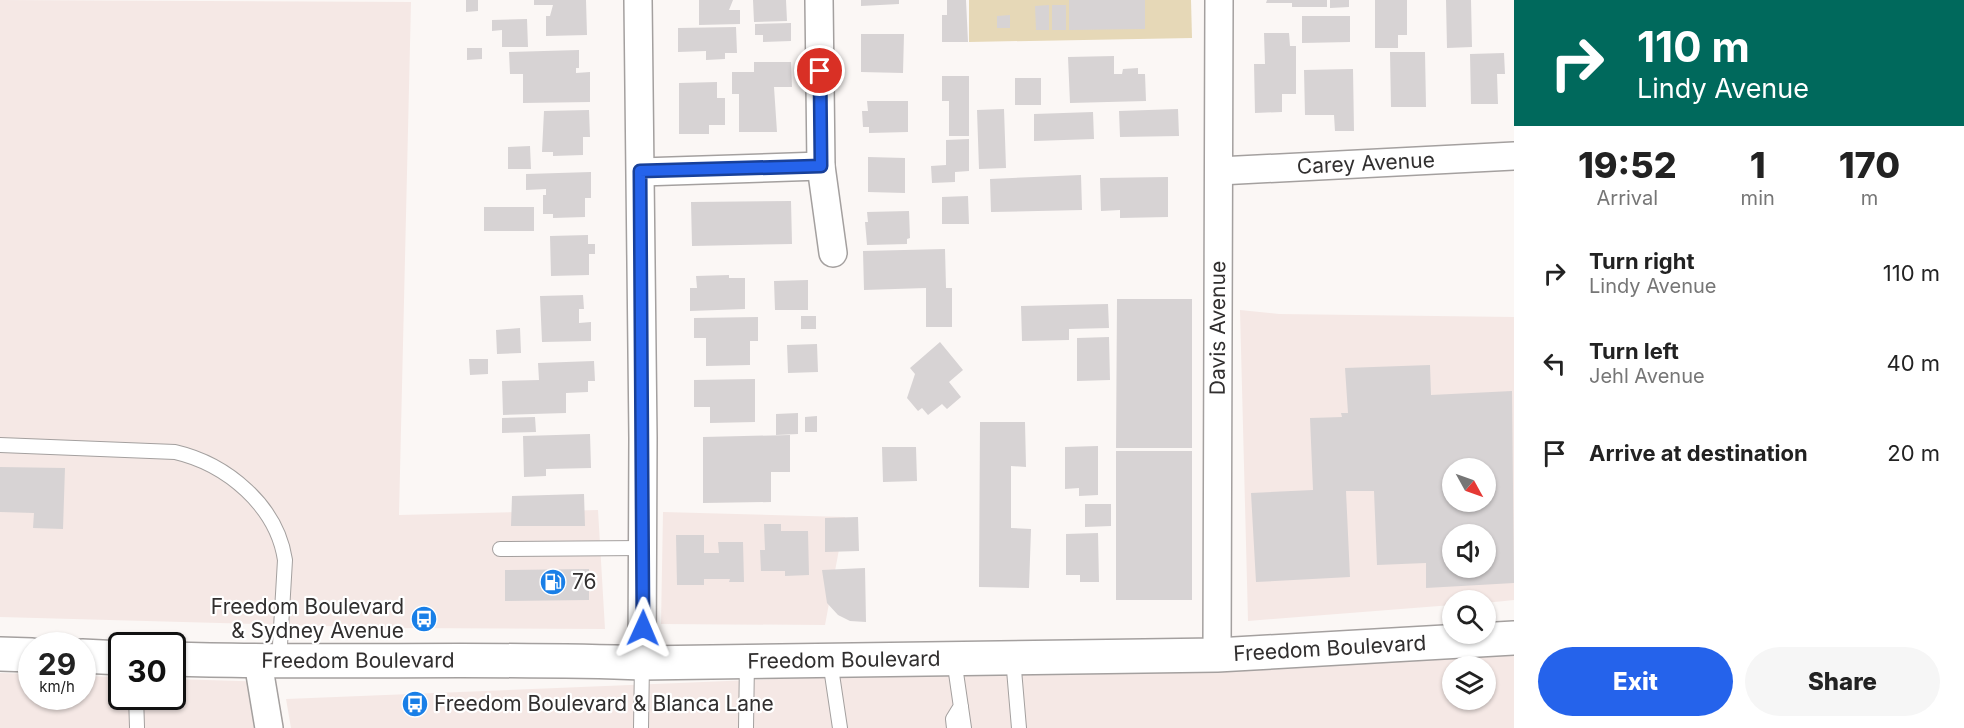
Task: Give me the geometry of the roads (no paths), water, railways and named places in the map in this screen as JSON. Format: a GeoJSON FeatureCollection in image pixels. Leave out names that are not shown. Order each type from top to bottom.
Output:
{"type":"FeatureCollection","features":[{"type":"Feature","properties":{"kind":"main road","name":"Freedom Boulevard"},"geometry":{"type":"LineString","coordinates":[[186,659],[269,662],[556,660],[642,663],[830,658],[1217,655],[1514,638]]}},
{"type":"Feature","properties":{"kind":"main road"},"geometry":{"type":"LineString","coordinates":[[0,654],[18,655]]}},
{"type":"Feature","properties":{"kind":"street"},"geometry":{"type":"LineString","coordinates":[[638,0],[642,663]]}},
{"type":"Feature","properties":{"kind":"street"},"geometry":{"type":"LineString","coordinates":[[819,0],[821,166],[833,253]]}},
{"type":"Feature","properties":{"kind":"street","name":"Davis Avenue"},"geometry":{"type":"LineString","coordinates":[[1217,655],[1219,0]]}},
{"type":"Feature","properties":{"kind":"street","name":"Carey Avenue"},"geometry":{"type":"LineString","coordinates":[[1219,171],[1514,156]]}},
{"type":"Feature","properties":{"kind":"street"},"geometry":{"type":"LineString","coordinates":[[640,171],[821,166]]}},
{"type":"Feature","properties":{"kind":"street"},"geometry":{"type":"LineString","coordinates":[[269,662],[269,728]]}},
{"type":"Feature","properties":{"kind":"lane"},"geometry":{"type":"LineString","coordinates":[[0,445],[175,452],[196,457],[216,466],[234,479],[259,504],[276,528],[282,544],[285,560],[269,662]]}},
{"type":"Feature","properties":{"kind":"lane"},"geometry":{"type":"LineString","coordinates":[[501,549],[643,548]]}},
{"type":"Feature","properties":{"kind":"lane"},"geometry":{"type":"LineString","coordinates":[[1012,656],[1019,728]]}},
{"type":"Feature","properties":{"kind":"lane"},"geometry":{"type":"LineString","coordinates":[[954,657],[964,728]]}},
{"type":"Feature","properties":{"kind":"lane"},"geometry":{"type":"LineString","coordinates":[[830,658],[840,728]]}},
{"type":"Feature","properties":{"kind":"lane"},"geometry":{"type":"LineString","coordinates":[[746,728],[747,660]]}},
{"type":"Feature","properties":{"kind":"lane"},"geometry":{"type":"LineString","coordinates":[[641,728],[642,663]]}},
{"type":"Feature","properties":{"kind":"lane"},"geometry":{"type":"LineString","coordinates":[[954,728],[953,719],[961,706]]}},
{"type":"Feature","properties":{"kind":"lane"},"geometry":{"type":"LineString","coordinates":[[136,710],[137,727]]}},
{"type":"Feature","properties":{"kind":"place","name":"76"},"geometry":{"type":"Point","coordinates":[553,582]}},
{"type":"Feature","properties":{"kind":"place","name":"Freedom Boulevard & Sydney Avenue"},"geometry":{"type":"Point","coordinates":[424,619]}},
{"type":"Feature","properties":{"kind":"place","name":"Freedom Boulevard & Blanca Lane"},"geometry":{"type":"Point","coordinates":[415,704]}}]}
